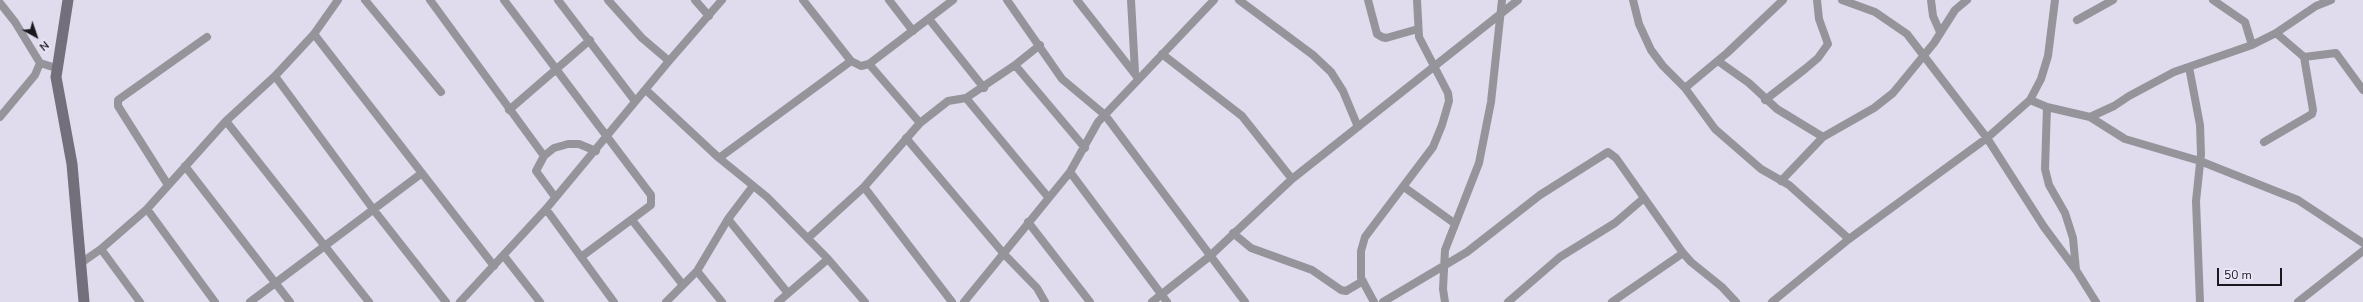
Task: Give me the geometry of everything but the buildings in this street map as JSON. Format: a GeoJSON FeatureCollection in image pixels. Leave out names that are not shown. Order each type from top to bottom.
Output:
{"type":"FeatureCollection","features":[{"type":"Feature","properties":{"kind":"street"},"geometry":{"type":"LineString","coordinates":[[68,0],[56,68],[72,164],[76,228],[81,262],[84,302]]}},
{"type":"Feature","properties":{"kind":"street"},"geometry":{"type":"LineString","coordinates":[[365,0],[441,92]]}},
{"type":"Feature","properties":{"kind":"street"},"geometry":{"type":"LineString","coordinates":[[430,0],[544,156]]}},
{"type":"Feature","properties":{"kind":"street"},"geometry":{"type":"LineString","coordinates":[[504,0],[556,71],[651,195],[651,205],[581,257]]}},
{"type":"Feature","properties":{"kind":"street"},"geometry":{"type":"LineString","coordinates":[[558,0],[635,101]]}},
{"type":"Feature","properties":{"kind":"street"},"geometry":{"type":"LineString","coordinates":[[608,0],[642,38],[669,61]]}},
{"type":"Feature","properties":{"kind":"street"},"geometry":{"type":"LineString","coordinates":[[695,0],[709,16]]}},
{"type":"Feature","properties":{"kind":"street"},"geometry":{"type":"LineString","coordinates":[[460,302],[546,209],[607,138],[635,101],[722,0]]}},
{"type":"Feature","properties":{"kind":"street"},"geometry":{"type":"LineString","coordinates":[[804,0],[851,61],[861,66],[869,64],[953,0]]}},
{"type":"Feature","properties":{"kind":"street"},"geometry":{"type":"LineString","coordinates":[[889,0],[913,31]]}},
{"type":"Feature","properties":{"kind":"street"},"geometry":{"type":"LineString","coordinates":[[1007,0],[1062,78],[1105,115],[1245,302]]}},
{"type":"Feature","properties":{"kind":"street"},"geometry":{"type":"LineString","coordinates":[[1077,0],[1137,75]]}},
{"type":"Feature","properties":{"kind":"street"},"geometry":{"type":"LineString","coordinates":[[1131,0],[1137,75]]}},
{"type":"Feature","properties":{"kind":"street"},"geometry":{"type":"LineString","coordinates":[[964,302],[1004,254],[1048,197],[1070,172],[1086,148],[1098,122],[1137,75],[1162,54],[1214,0]]}},
{"type":"Feature","properties":{"kind":"street"},"geometry":{"type":"LineString","coordinates":[[1239,0],[1312,55],[1331,72],[1343,91],[1358,126]]}},
{"type":"Feature","properties":{"kind":"street"},"geometry":{"type":"LineString","coordinates":[[1368,0],[1377,34],[1382,37],[1386,38],[1418,29]]}},
{"type":"Feature","properties":{"kind":"street"},"geometry":{"type":"LineString","coordinates":[[1374,302],[1363,281],[1360,265],[1365,237],[1433,147],[1447,111],[1449,101],[1448,93],[1419,37],[1417,0]]}},
{"type":"Feature","properties":{"kind":"street"},"geometry":{"type":"LineString","coordinates":[[1445,302],[1443,289],[1445,250],[1454,223],[1470,190],[1479,162],[1491,102],[1502,0]]}},
{"type":"Feature","properties":{"kind":"street"},"geometry":{"type":"LineString","coordinates":[[1152,302],[1210,256],[1292,179],[1518,0]]}},
{"type":"Feature","properties":{"kind":"street"},"geometry":{"type":"LineString","coordinates":[[1633,0],[1638,24],[1651,50],[1663,66],[1685,88],[1715,129],[1761,169],[1789,185],[1849,239]]}},
{"type":"Feature","properties":{"kind":"street"},"geometry":{"type":"LineString","coordinates":[[1685,88],[1718,61],[1783,0]]}},
{"type":"Feature","properties":{"kind":"street"},"geometry":{"type":"LineString","coordinates":[[1765,100],[1818,58],[1828,44],[1819,19],[1817,0]]}},
{"type":"Feature","properties":{"kind":"street"},"geometry":{"type":"LineString","coordinates":[[1842,0],[1875,12],[1899,26],[1924,55],[1987,138],[2044,227],[2076,270],[2096,302]]}},
{"type":"Feature","properties":{"kind":"street"},"geometry":{"type":"LineString","coordinates":[[1931,0],[1934,16],[1940,32]]}},
{"type":"Feature","properties":{"kind":"street"},"geometry":{"type":"LineString","coordinates":[[1781,181],[1823,137],[1874,108],[1893,93],[1924,55],[1955,10],[1967,0]]}},
{"type":"Feature","properties":{"kind":"street"},"geometry":{"type":"LineString","coordinates":[[1772,302],[1849,239],[1987,138],[2030,100],[2041,79],[2048,56],[2055,0]]}},
{"type":"Feature","properties":{"kind":"street"},"geometry":{"type":"LineString","coordinates":[[2077,20],[2113,0]]}},
{"type":"Feature","properties":{"kind":"street"},"geometry":{"type":"LineString","coordinates":[[2213,0],[2245,22],[2252,45]]}},
{"type":"Feature","properties":{"kind":"street"},"geometry":{"type":"LineString","coordinates":[[2090,116],[2114,106],[2129,96],[2174,72],[2190,68],[2252,45],[2276,33],[2316,6],[2331,0]]}},
{"type":"Feature","properties":{"kind":"street"},"geometry":{"type":"LineString","coordinates":[[81,262],[101,249],[147,209],[226,121],[275,76],[314,34],[334,2]]}},
{"type":"Feature","properties":{"kind":"street"},"geometry":{"type":"LineString","coordinates":[[0,3],[15,22],[40,63],[56,68]]}},
{"type":"Feature","properties":{"kind":"street"},"geometry":{"type":"LineString","coordinates":[[928,19],[984,88]]}},
{"type":"Feature","properties":{"kind":"street"},"geometry":{"type":"LineString","coordinates":[[2264,142],[2312,114],[2314,110],[2304,58],[2276,33]]}},
{"type":"Feature","properties":{"kind":"street"},"geometry":{"type":"LineString","coordinates":[[314,34],[494,266]]}},
{"type":"Feature","properties":{"kind":"street"},"geometry":{"type":"LineString","coordinates":[[168,185],[118,106],[118,100],[207,36]]}},
{"type":"Feature","properties":{"kind":"street"},"geometry":{"type":"LineString","coordinates":[[509,110],[556,71],[590,40]]}},
{"type":"Feature","properties":{"kind":"street"},"geometry":{"type":"LineString","coordinates":[[808,238],[864,187],[920,123],[948,101],[966,98],[984,88],[1040,45]]}},
{"type":"Feature","properties":{"kind":"street"},"geometry":{"type":"LineString","coordinates":[[2304,58],[2336,53],[2363,90]]}},
{"type":"Feature","properties":{"kind":"street"},"geometry":{"type":"LineString","coordinates":[[1162,54],[1242,116],[1292,179]]}},
{"type":"Feature","properties":{"kind":"street"},"geometry":{"type":"LineString","coordinates":[[719,158],[851,61]]}},
{"type":"Feature","properties":{"kind":"street"},"geometry":{"type":"LineString","coordinates":[[1718,61],[1749,83],[1765,100],[1823,137]]}},
{"type":"Feature","properties":{"kind":"street"},"geometry":{"type":"LineString","coordinates":[[0,117],[34,75],[40,63]]}},
{"type":"Feature","properties":{"kind":"street"},"geometry":{"type":"LineString","coordinates":[[869,64],[920,123]]}},
{"type":"Feature","properties":{"kind":"street"},"geometry":{"type":"LineString","coordinates":[[1015,65],[1086,148]]}},
{"type":"Feature","properties":{"kind":"street"},"geometry":{"type":"LineString","coordinates":[[2190,68],[2200,126],[2200,161],[2196,201],[2200,302]]}},
{"type":"Feature","properties":{"kind":"street"},"geometry":{"type":"LineString","coordinates":[[275,76],[373,209],[446,302]]}},
{"type":"Feature","properties":{"kind":"street"},"geometry":{"type":"LineString","coordinates":[[646,90],[719,158],[753,186],[768,196],[828,258],[865,302]]}},
{"type":"Feature","properties":{"kind":"street"},"geometry":{"type":"LineString","coordinates":[[966,98],[1048,197]]}},
{"type":"Feature","properties":{"kind":"street"},"geometry":{"type":"LineString","coordinates":[[2030,100],[2047,107],[2090,116],[2125,139],[2200,161],[2298,200],[2363,243]]}},
{"type":"Feature","properties":{"kind":"street"},"geometry":{"type":"LineString","coordinates":[[2047,107],[2045,169],[2049,185],[2065,213],[2073,238],[2076,270]]}},
{"type":"Feature","properties":{"kind":"street"},"geometry":{"type":"LineString","coordinates":[[226,121],[369,302]]}},
{"type":"Feature","properties":{"kind":"street"},"geometry":{"type":"LineString","coordinates":[[906,138],[1004,254],[1037,288],[1045,302]]}},
{"type":"Feature","properties":{"kind":"street"},"geometry":{"type":"LineString","coordinates":[[555,197],[536,171],[544,156],[554,148],[568,144],[579,144],[596,151]]}},
{"type":"Feature","properties":{"kind":"street"},"geometry":{"type":"LineString","coordinates":[[1383,302],[1467,252],[1540,195],[1608,152],[1616,158],[1683,253],[1722,287],[1736,302]]}},
{"type":"Feature","properties":{"kind":"street"},"geometry":{"type":"LineString","coordinates":[[185,166],[290,302]]}},
{"type":"Feature","properties":{"kind":"street"},"geometry":{"type":"LineString","coordinates":[[1070,172],[1167,302]]}},
{"type":"Feature","properties":{"kind":"street"},"geometry":{"type":"LineString","coordinates":[[250,302],[422,173]]}},
{"type":"Feature","properties":{"kind":"street"},"geometry":{"type":"LineString","coordinates":[[666,302],[697,270],[728,219],[753,186]]}},
{"type":"Feature","properties":{"kind":"street"},"geometry":{"type":"LineString","coordinates":[[864,187],[952,302]]}},
{"type":"Feature","properties":{"kind":"street"},"geometry":{"type":"LineString","coordinates":[[1404,187],[1454,223]]}},
{"type":"Feature","properties":{"kind":"street"},"geometry":{"type":"LineString","coordinates":[[1508,302],[1560,257],[1615,223],[1644,198]]}},
{"type":"Feature","properties":{"kind":"street"},"geometry":{"type":"LineString","coordinates":[[147,209],[215,302]]}},
{"type":"Feature","properties":{"kind":"street"},"geometry":{"type":"LineString","coordinates":[[546,209],[614,302]]}},
{"type":"Feature","properties":{"kind":"street"},"geometry":{"type":"LineString","coordinates":[[728,219],[787,292]]}},
{"type":"Feature","properties":{"kind":"street"},"geometry":{"type":"LineString","coordinates":[[632,220],[684,285]]}},
{"type":"Feature","properties":{"kind":"street"},"geometry":{"type":"LineString","coordinates":[[1028,222],[1090,302]]}},
{"type":"Feature","properties":{"kind":"street"},"geometry":{"type":"LineString","coordinates":[[1233,233],[1251,248],[1312,270],[1346,292],[1363,281]]}},
{"type":"Feature","properties":{"kind":"street"},"geometry":{"type":"LineString","coordinates":[[101,249],[140,302]]}},
{"type":"Feature","properties":{"kind":"street"},"geometry":{"type":"LineString","coordinates":[[2298,302],[2363,251]]}},
{"type":"Feature","properties":{"kind":"street"},"geometry":{"type":"LineString","coordinates":[[1612,302],[1683,253]]}},
{"type":"Feature","properties":{"kind":"street"},"geometry":{"type":"LineString","coordinates":[[504,256],[540,302]]}},
{"type":"Feature","properties":{"kind":"street"},"geometry":{"type":"LineString","coordinates":[[778,302],[787,292],[828,258]]}},
{"type":"Feature","properties":{"kind":"street"},"geometry":{"type":"LineString","coordinates":[[697,270],[722,302]]}}]}
